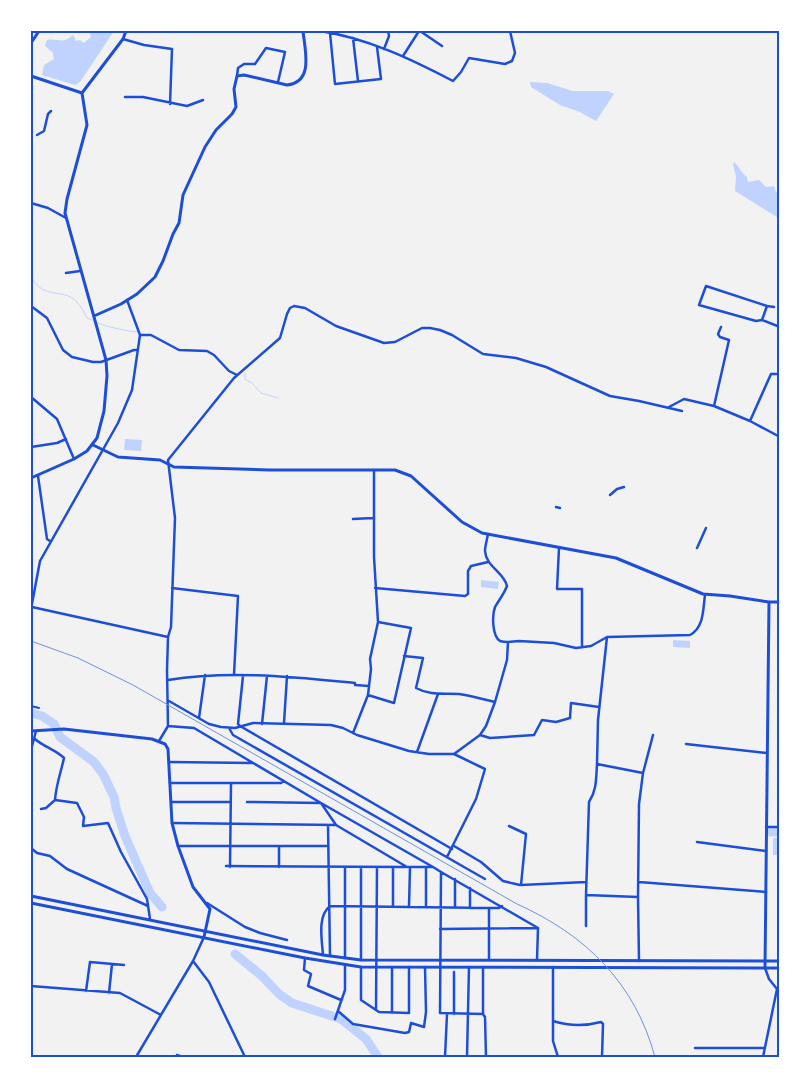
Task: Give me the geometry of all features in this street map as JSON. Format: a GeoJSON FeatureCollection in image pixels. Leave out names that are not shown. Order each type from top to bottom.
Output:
{"type":"FeatureCollection","features":[{"type":"Feature","properties":{"kind":"street"},"geometry":{"type":"LineString","coordinates":[[31,478],[87,452],[101,427],[107,376],[106,360],[80,271],[65,210],[87,125],[82,93],[123,39],[126,31]]}},
{"type":"Feature","properties":{"kind":"street"},"geometry":{"type":"LineString","coordinates":[[237,76],[244,75],[287,85],[295,84],[304,77],[305,53],[303,31],[310,31]]}},
{"type":"Feature","properties":{"kind":"street"},"geometry":{"type":"LineString","coordinates":[[320,31],[353,38],[403,56],[453,81],[469,58],[504,64],[512,62],[515,53],[510,31]]}},
{"type":"Feature","properties":{"kind":"street"},"geometry":{"type":"LineString","coordinates":[[384,49],[389,36],[388,31]]}},
{"type":"Feature","properties":{"kind":"street"},"geometry":{"type":"LineString","coordinates":[[403,56],[419,31],[442,46]]}},
{"type":"Feature","properties":{"kind":"street"},"geometry":{"type":"LineString","coordinates":[[31,43],[39,32]]}},
{"type":"Feature","properties":{"kind":"street"},"geometry":{"type":"LineString","coordinates":[[330,33],[335,84],[381,79],[377,47]]}},
{"type":"Feature","properties":{"kind":"street"},"geometry":{"type":"LineString","coordinates":[[353,38],[358,81]]}},
{"type":"Feature","properties":{"kind":"street"},"geometry":{"type":"LineString","coordinates":[[123,39],[172,49],[170,104]]}},
{"type":"Feature","properties":{"kind":"street"},"geometry":{"type":"LineString","coordinates":[[94,316],[127,300],[146,287],[155,277],[179,223],[183,195],[202,154],[216,130],[236,108],[234,89],[238,68],[244,64],[255,64],[266,48],[285,52],[278,82]]}},
{"type":"Feature","properties":{"kind":"street"},"geometry":{"type":"LineString","coordinates":[[31,76],[82,93]]}},
{"type":"Feature","properties":{"kind":"street"},"geometry":{"type":"LineString","coordinates":[[125,97],[143,97],[187,106],[203,100]]}},
{"type":"Feature","properties":{"kind":"street"},"geometry":{"type":"LineString","coordinates":[[37,135],[44,131],[48,114],[51,111]]}},
{"type":"Feature","properties":{"kind":"street"},"geometry":{"type":"LineString","coordinates":[[31,202],[48,208],[66,218]]}},
{"type":"Feature","properties":{"kind":"street"},"geometry":{"type":"LineString","coordinates":[[66,273],[80,271]]}},
{"type":"Feature","properties":{"kind":"street"},"geometry":{"type":"LineString","coordinates":[[701,283],[774,307]]}},
{"type":"Feature","properties":{"kind":"street"},"geometry":{"type":"LineString","coordinates":[[706,286],[699,305],[756,321],[762,320],[780,327]]}},
{"type":"Feature","properties":{"kind":"street"},"geometry":{"type":"LineString","coordinates":[[127,300],[140,335],[134,382],[129,400],[118,423],[40,561],[32,608],[168,637]]}},
{"type":"Feature","properties":{"kind":"street"},"geometry":{"type":"LineString","coordinates":[[31,306],[47,318],[62,350],[72,357],[93,362],[138,350]]}},
{"type":"Feature","properties":{"kind":"street"},"geometry":{"type":"LineString","coordinates":[[160,741],[168,726],[168,637],[175,518],[168,460],[237,375],[280,338],[290,308],[300,306],[336,326],[389,344],[422,328],[440,330],[447,332],[483,354],[516,358],[546,367],[610,396],[682,411]]}},
{"type":"Feature","properties":{"kind":"street"},"geometry":{"type":"LineString","coordinates":[[762,320],[767,306]]}},
{"type":"Feature","properties":{"kind":"street"},"geometry":{"type":"LineString","coordinates":[[714,406],[729,340],[718,334],[721,327]]}},
{"type":"Feature","properties":{"kind":"street"},"geometry":{"type":"LineString","coordinates":[[140,335],[151,335],[179,350],[207,351],[214,355],[229,371],[237,375]]}},
{"type":"Feature","properties":{"kind":"street"},"geometry":{"type":"LineString","coordinates":[[750,421],[771,374],[778,374],[780,372]]}},
{"type":"Feature","properties":{"kind":"street"},"geometry":{"type":"LineString","coordinates":[[31,397],[57,419],[74,459]]}},
{"type":"Feature","properties":{"kind":"street"},"geometry":{"type":"LineString","coordinates":[[669,407],[684,400],[714,406],[750,421],[780,437]]}},
{"type":"Feature","properties":{"kind":"street"},"geometry":{"type":"LineString","coordinates":[[31,447],[57,443],[66,439]]}},
{"type":"Feature","properties":{"kind":"street"},"geometry":{"type":"LineString","coordinates":[[92,445],[118,457],[160,460],[174,467],[395,470],[411,476],[462,522],[488,534],[623,560],[705,595],[780,602]]}},
{"type":"Feature","properties":{"kind":"street"},"geometry":{"type":"LineString","coordinates":[[353,733],[368,695],[371,669],[370,659],[378,622],[373,518],[374,470]]}},
{"type":"Feature","properties":{"kind":"street"},"geometry":{"type":"LineString","coordinates":[[38,476],[47,539],[50,542]]}},
{"type":"Feature","properties":{"kind":"street"},"geometry":{"type":"LineString","coordinates":[[610,495],[624,486]]}},
{"type":"Feature","properties":{"kind":"street"},"geometry":{"type":"LineString","coordinates":[[556,507],[560,508]]}},
{"type":"Feature","properties":{"kind":"street"},"geometry":{"type":"LineString","coordinates":[[353,519],[373,518]]}},
{"type":"Feature","properties":{"kind":"street"},"geometry":{"type":"LineString","coordinates":[[697,548],[706,528]]}},
{"type":"Feature","properties":{"kind":"street"},"geometry":{"type":"LineString","coordinates":[[488,534],[485,552],[488,562],[507,584],[505,592],[493,614],[496,636],[500,640],[508,642],[536,642],[570,648],[582,648],[591,646],[607,637],[690,635],[695,632],[701,622],[705,595]]}},
{"type":"Feature","properties":{"kind":"street"},"geometry":{"type":"LineString","coordinates":[[559,548],[557,589],[582,589],[582,648]]}},
{"type":"Feature","properties":{"kind":"street"},"geometry":{"type":"LineString","coordinates":[[375,588],[465,596],[468,594],[468,571],[472,566],[488,562]]}},
{"type":"Feature","properties":{"kind":"street"},"geometry":{"type":"LineString","coordinates":[[31,578],[37,579]]}},
{"type":"Feature","properties":{"kind":"street"},"geometry":{"type":"LineString","coordinates":[[172,588],[238,596],[234,675]]}},
{"type":"Feature","properties":{"kind":"street"},"geometry":{"type":"LineString","coordinates":[[763,1057],[777,989],[769,979],[765,968],[769,602]]}},
{"type":"Feature","properties":{"kind":"street"},"geometry":{"type":"LineString","coordinates":[[368,695],[394,703],[411,628],[378,622]]}},
{"type":"Feature","properties":{"kind":"street"},"geometry":{"type":"LineString","coordinates":[[586,926],[589,802],[594,794],[596,783],[599,707],[607,637]]}},
{"type":"Feature","properties":{"kind":"street"},"geometry":{"type":"LineString","coordinates":[[454,754],[480,735],[495,702],[507,660],[508,642]]}},
{"type":"Feature","properties":{"kind":"street"},"geometry":{"type":"LineString","coordinates":[[404,656],[423,658],[416,688],[426,694],[473,696],[495,702]]}},
{"type":"Feature","properties":{"kind":"street"},"geometry":{"type":"LineString","coordinates":[[168,680],[205,675],[288,676],[369,686]]}},
{"type":"Feature","properties":{"kind":"street"},"geometry":{"type":"LineString","coordinates":[[199,718],[205,675]]}},
{"type":"Feature","properties":{"kind":"street"},"geometry":{"type":"LineString","coordinates":[[243,676],[238,724],[240,726],[481,862],[503,881],[521,886],[586,882]]}},
{"type":"Feature","properties":{"kind":"street"},"geometry":{"type":"LineString","coordinates":[[262,724],[267,676]]}},
{"type":"Feature","properties":{"kind":"street"},"geometry":{"type":"LineString","coordinates":[[284,723],[288,676]]}},
{"type":"Feature","properties":{"kind":"street"},"geometry":{"type":"LineString","coordinates":[[417,752],[438,694]]}},
{"type":"Feature","properties":{"kind":"street"},"geometry":{"type":"LineString","coordinates":[[168,701],[209,724],[229,728],[253,723],[331,725],[409,751],[429,754],[454,754],[485,770],[476,799],[447,857]]}},
{"type":"Feature","properties":{"kind":"street"},"geometry":{"type":"LineString","coordinates":[[480,735],[490,738],[534,735],[542,720],[556,722],[570,718],[571,703],[599,707]]}},
{"type":"Feature","properties":{"kind":"street"},"geometry":{"type":"LineString","coordinates":[[31,706],[39,708]]}},
{"type":"Feature","properties":{"kind":"street"},"geometry":{"type":"LineString","coordinates":[[168,726],[194,728],[538,928]]}},
{"type":"Feature","properties":{"kind":"street"},"geometry":{"type":"LineString","coordinates":[[229,728],[234,735],[485,879]]}},
{"type":"Feature","properties":{"kind":"street"},"geometry":{"type":"LineString","coordinates":[[31,731],[61,729],[160,741],[165,744],[168,749],[170,762],[172,823],[178,846],[197,895],[245,927],[287,940]]}},
{"type":"Feature","properties":{"kind":"street"},"geometry":{"type":"LineString","coordinates":[[31,750],[36,731]]}},
{"type":"Feature","properties":{"kind":"street"},"geometry":{"type":"LineString","coordinates":[[639,961],[639,792],[653,734]]}},
{"type":"Feature","properties":{"kind":"street"},"geometry":{"type":"LineString","coordinates":[[35,739],[43,746],[61,754],[64,758],[62,772],[55,787],[54,800],[46,808],[41,809]]}},
{"type":"Feature","properties":{"kind":"street"},"geometry":{"type":"LineString","coordinates":[[686,744],[767,754]]}},
{"type":"Feature","properties":{"kind":"street"},"geometry":{"type":"LineString","coordinates":[[170,762],[254,764]]}},
{"type":"Feature","properties":{"kind":"street"},"geometry":{"type":"LineString","coordinates":[[597,764],[644,773]]}},
{"type":"Feature","properties":{"kind":"street"},"geometry":{"type":"LineString","coordinates":[[170,783],[281,783],[284,781]]}},
{"type":"Feature","properties":{"kind":"street"},"geometry":{"type":"LineString","coordinates":[[230,783],[230,846],[228,866],[433,868]]}},
{"type":"Feature","properties":{"kind":"street"},"geometry":{"type":"LineString","coordinates":[[54,800],[77,803],[84,817],[83,826],[108,823],[121,852],[147,899],[150,919]]}},
{"type":"Feature","properties":{"kind":"street"},"geometry":{"type":"LineString","coordinates":[[170,802],[230,802]]}},
{"type":"Feature","properties":{"kind":"street"},"geometry":{"type":"LineString","coordinates":[[247,802],[321,803]]}},
{"type":"Feature","properties":{"kind":"street"},"geometry":{"type":"LineString","coordinates":[[321,803],[336,825],[408,867]]}},
{"type":"Feature","properties":{"kind":"street"},"geometry":{"type":"LineString","coordinates":[[172,823],[336,825]]}},
{"type":"Feature","properties":{"kind":"street"},"geometry":{"type":"LineString","coordinates":[[328,825],[330,956]]}},
{"type":"Feature","properties":{"kind":"street"},"geometry":{"type":"LineString","coordinates":[[509,826],[526,834],[521,886]]}},
{"type":"Feature","properties":{"kind":"street"},"geometry":{"type":"LineString","coordinates":[[766,827],[780,827]]}},
{"type":"Feature","properties":{"kind":"street"},"geometry":{"type":"LineString","coordinates":[[697,842],[766,851]]}},
{"type":"Feature","properties":{"kind":"street"},"geometry":{"type":"LineString","coordinates":[[178,846],[328,846]]}},
{"type":"Feature","properties":{"kind":"street"},"geometry":{"type":"LineString","coordinates":[[278,846],[278,867]]}},
{"type":"Feature","properties":{"kind":"street"},"geometry":{"type":"LineString","coordinates":[[31,848],[37,854],[50,856],[66,869],[148,906]]}},
{"type":"Feature","properties":{"kind":"street"},"geometry":{"type":"LineString","coordinates":[[345,867],[345,958]]}},
{"type":"Feature","properties":{"kind":"street"},"geometry":{"type":"LineString","coordinates":[[361,867],[361,960]]}},
{"type":"Feature","properties":{"kind":"street"},"geometry":{"type":"LineString","coordinates":[[376,1010],[378,967],[377,867]]}},
{"type":"Feature","properties":{"kind":"street"},"geometry":{"type":"LineString","coordinates":[[393,867],[393,906]]}},
{"type":"Feature","properties":{"kind":"street"},"geometry":{"type":"LineString","coordinates":[[408,867],[408,907]]}},
{"type":"Feature","properties":{"kind":"street"},"geometry":{"type":"LineString","coordinates":[[426,867],[426,907]]}},
{"type":"Feature","properties":{"kind":"street"},"geometry":{"type":"LineString","coordinates":[[441,872],[440,1013],[483,1014]]}},
{"type":"Feature","properties":{"kind":"street"},"geometry":{"type":"LineString","coordinates":[[455,879],[455,907]]}},
{"type":"Feature","properties":{"kind":"street"},"geometry":{"type":"LineString","coordinates":[[639,882],[766,892]]}},
{"type":"Feature","properties":{"kind":"street"},"geometry":{"type":"LineString","coordinates":[[470,888],[470,908]]}},
{"type":"Feature","properties":{"kind":"street"},"geometry":{"type":"LineString","coordinates":[[31,896],[323,955],[361,960],[780,961]]}},
{"type":"Feature","properties":{"kind":"street"},"geometry":{"type":"LineString","coordinates":[[586,896],[638,896]]}},
{"type":"Feature","properties":{"kind":"street"},"geometry":{"type":"LineString","coordinates":[[31,903],[305,958],[361,967],[780,968]]}},
{"type":"Feature","properties":{"kind":"street"},"geometry":{"type":"LineString","coordinates":[[136,1057],[193,961],[204,937],[210,909],[207,903]]}},
{"type":"Feature","properties":{"kind":"street"},"geometry":{"type":"LineString","coordinates":[[323,955],[322,922],[325,910],[330,906],[470,908],[499,908],[502,906]]}},
{"type":"Feature","properties":{"kind":"street"},"geometry":{"type":"LineString","coordinates":[[489,908],[489,959]]}},
{"type":"Feature","properties":{"kind":"street"},"geometry":{"type":"LineString","coordinates":[[440,929],[538,928]]}},
{"type":"Feature","properties":{"kind":"street"},"geometry":{"type":"LineString","coordinates":[[537,960],[538,928]]}},
{"type":"Feature","properties":{"kind":"street"},"geometry":{"type":"LineString","coordinates":[[305,958],[304,970],[311,974],[308,986],[341,1000]]}},
{"type":"Feature","properties":{"kind":"street"},"geometry":{"type":"LineString","coordinates":[[554,960],[553,1040],[558,1057]]}},
{"type":"Feature","properties":{"kind":"street"},"geometry":{"type":"LineString","coordinates":[[193,961],[209,982],[245,1057]]}},
{"type":"Feature","properties":{"kind":"street"},"geometry":{"type":"LineString","coordinates":[[86,991],[90,962],[124,965]]}},
{"type":"Feature","properties":{"kind":"street"},"geometry":{"type":"LineString","coordinates":[[109,993],[112,964]]}},
{"type":"Feature","properties":{"kind":"street"},"geometry":{"type":"LineString","coordinates":[[335,1019],[345,990],[345,965]]}},
{"type":"Feature","properties":{"kind":"street"},"geometry":{"type":"LineString","coordinates":[[361,967],[361,1000],[379,1012],[409,1013],[408,967]]}},
{"type":"Feature","properties":{"kind":"street"},"geometry":{"type":"LineString","coordinates":[[392,967],[392,1013]]}},
{"type":"Feature","properties":{"kind":"street"},"geometry":{"type":"LineString","coordinates":[[338,1012],[353,1024],[405,1032],[409,1032],[411,1024],[424,1027],[426,1012],[425,967]]}},
{"type":"Feature","properties":{"kind":"street"},"geometry":{"type":"LineString","coordinates":[[467,1057],[469,967]]}},
{"type":"Feature","properties":{"kind":"street"},"geometry":{"type":"LineString","coordinates":[[483,967],[483,1014],[485,1017],[486,1057]]}},
{"type":"Feature","properties":{"kind":"street"},"geometry":{"type":"LineString","coordinates":[[454,972],[454,1014]]}},
{"type":"Feature","properties":{"kind":"street"},"geometry":{"type":"LineString","coordinates":[[31,986],[120,994],[161,1015]]}},
{"type":"Feature","properties":{"kind":"street"},"geometry":{"type":"LineString","coordinates":[[445,1057],[447,1014]]}},
{"type":"Feature","properties":{"kind":"street"},"geometry":{"type":"LineString","coordinates":[[553,1021],[565,1024],[601,1022],[603,1024],[602,1057]]}},
{"type":"Feature","properties":{"kind":"street"},"geometry":{"type":"LineString","coordinates":[[695,1048],[764,1048]]}},
{"type":"Feature","properties":{"kind":"street"},"geometry":{"type":"LineString","coordinates":[[177,1057],[184,1057]]}},
{"type":"Feature","properties":{"kind":"water"},"geometry":{"type":"Polygon","coordinates":[[[89,31],[112,31],[112,34],[80,82],[75,85],[42,75],[44,65],[54,59],[53,53],[45,46],[47,40],[63,40],[73,35],[75,41],[80,40],[84,43],[91,37],[89,31]]]}},
{"type":"Feature","properties":{"kind":"water"},"geometry":{"type":"Polygon","coordinates":[[[530,82],[547,83],[573,91],[608,91],[614,94],[596,121],[580,112],[560,105],[531,87],[530,82]]]}},
{"type":"Feature","properties":{"kind":"water"},"geometry":{"type":"Polygon","coordinates":[[[734,162],[747,177],[748,182],[759,180],[766,187],[774,186],[776,192],[780,192],[780,219],[735,191],[736,176],[734,162]]]}},
{"type":"Feature","properties":{"kind":"water"},"geometry":{"type":"Polygon","coordinates":[[[125,439],[142,440],[141,451],[124,450],[125,439]]]}},
{"type":"Feature","properties":{"kind":"water"},"geometry":{"type":"Polygon","coordinates":[[[481,580],[499,582],[498,589],[481,587],[481,580]]]}},
{"type":"Feature","properties":{"kind":"water"},"geometry":{"type":"Polygon","coordinates":[[[673,640],[690,641],[690,648],[673,647],[673,640]]]}},
{"type":"Feature","properties":{"kind":"water"},"geometry":{"type":"Polygon","coordinates":[[[773,838],[780,838],[780,855],[773,855],[773,838]]]}},
{"type":"Feature","properties":{"kind":"waterway"},"geometry":{"type":"LineString","coordinates":[[31,277],[42,289],[65,295],[76,301],[87,318],[92,320]]}},
{"type":"Feature","properties":{"kind":"waterway"},"geometry":{"type":"LineString","coordinates":[[98,323],[117,329],[137,332]]}},
{"type":"Feature","properties":{"kind":"waterway"},"geometry":{"type":"LineString","coordinates":[[245,373],[245,379],[252,383],[261,393],[278,398]]}},
{"type":"Feature","properties":{"kind":"waterway"},"geometry":{"type":"LineString","coordinates":[[31,713],[42,716],[54,724],[60,737],[94,762],[103,774],[114,797],[125,836],[150,893],[162,907]]}},
{"type":"Feature","properties":{"kind":"waterway"},"geometry":{"type":"LineString","coordinates":[[771,832],[780,832]]}},
{"type":"Feature","properties":{"kind":"waterway"},"geometry":{"type":"LineString","coordinates":[[235,954],[262,976],[279,994],[292,1003],[341,1019],[366,1039],[378,1057]]}},
{"type":"Feature","properties":{"kind":"railway"},"geometry":{"type":"LineString","coordinates":[[31,641],[78,658],[133,685],[517,904],[542,916],[565,931],[604,964],[621,984],[635,1006],[655,1057]]}}]}
